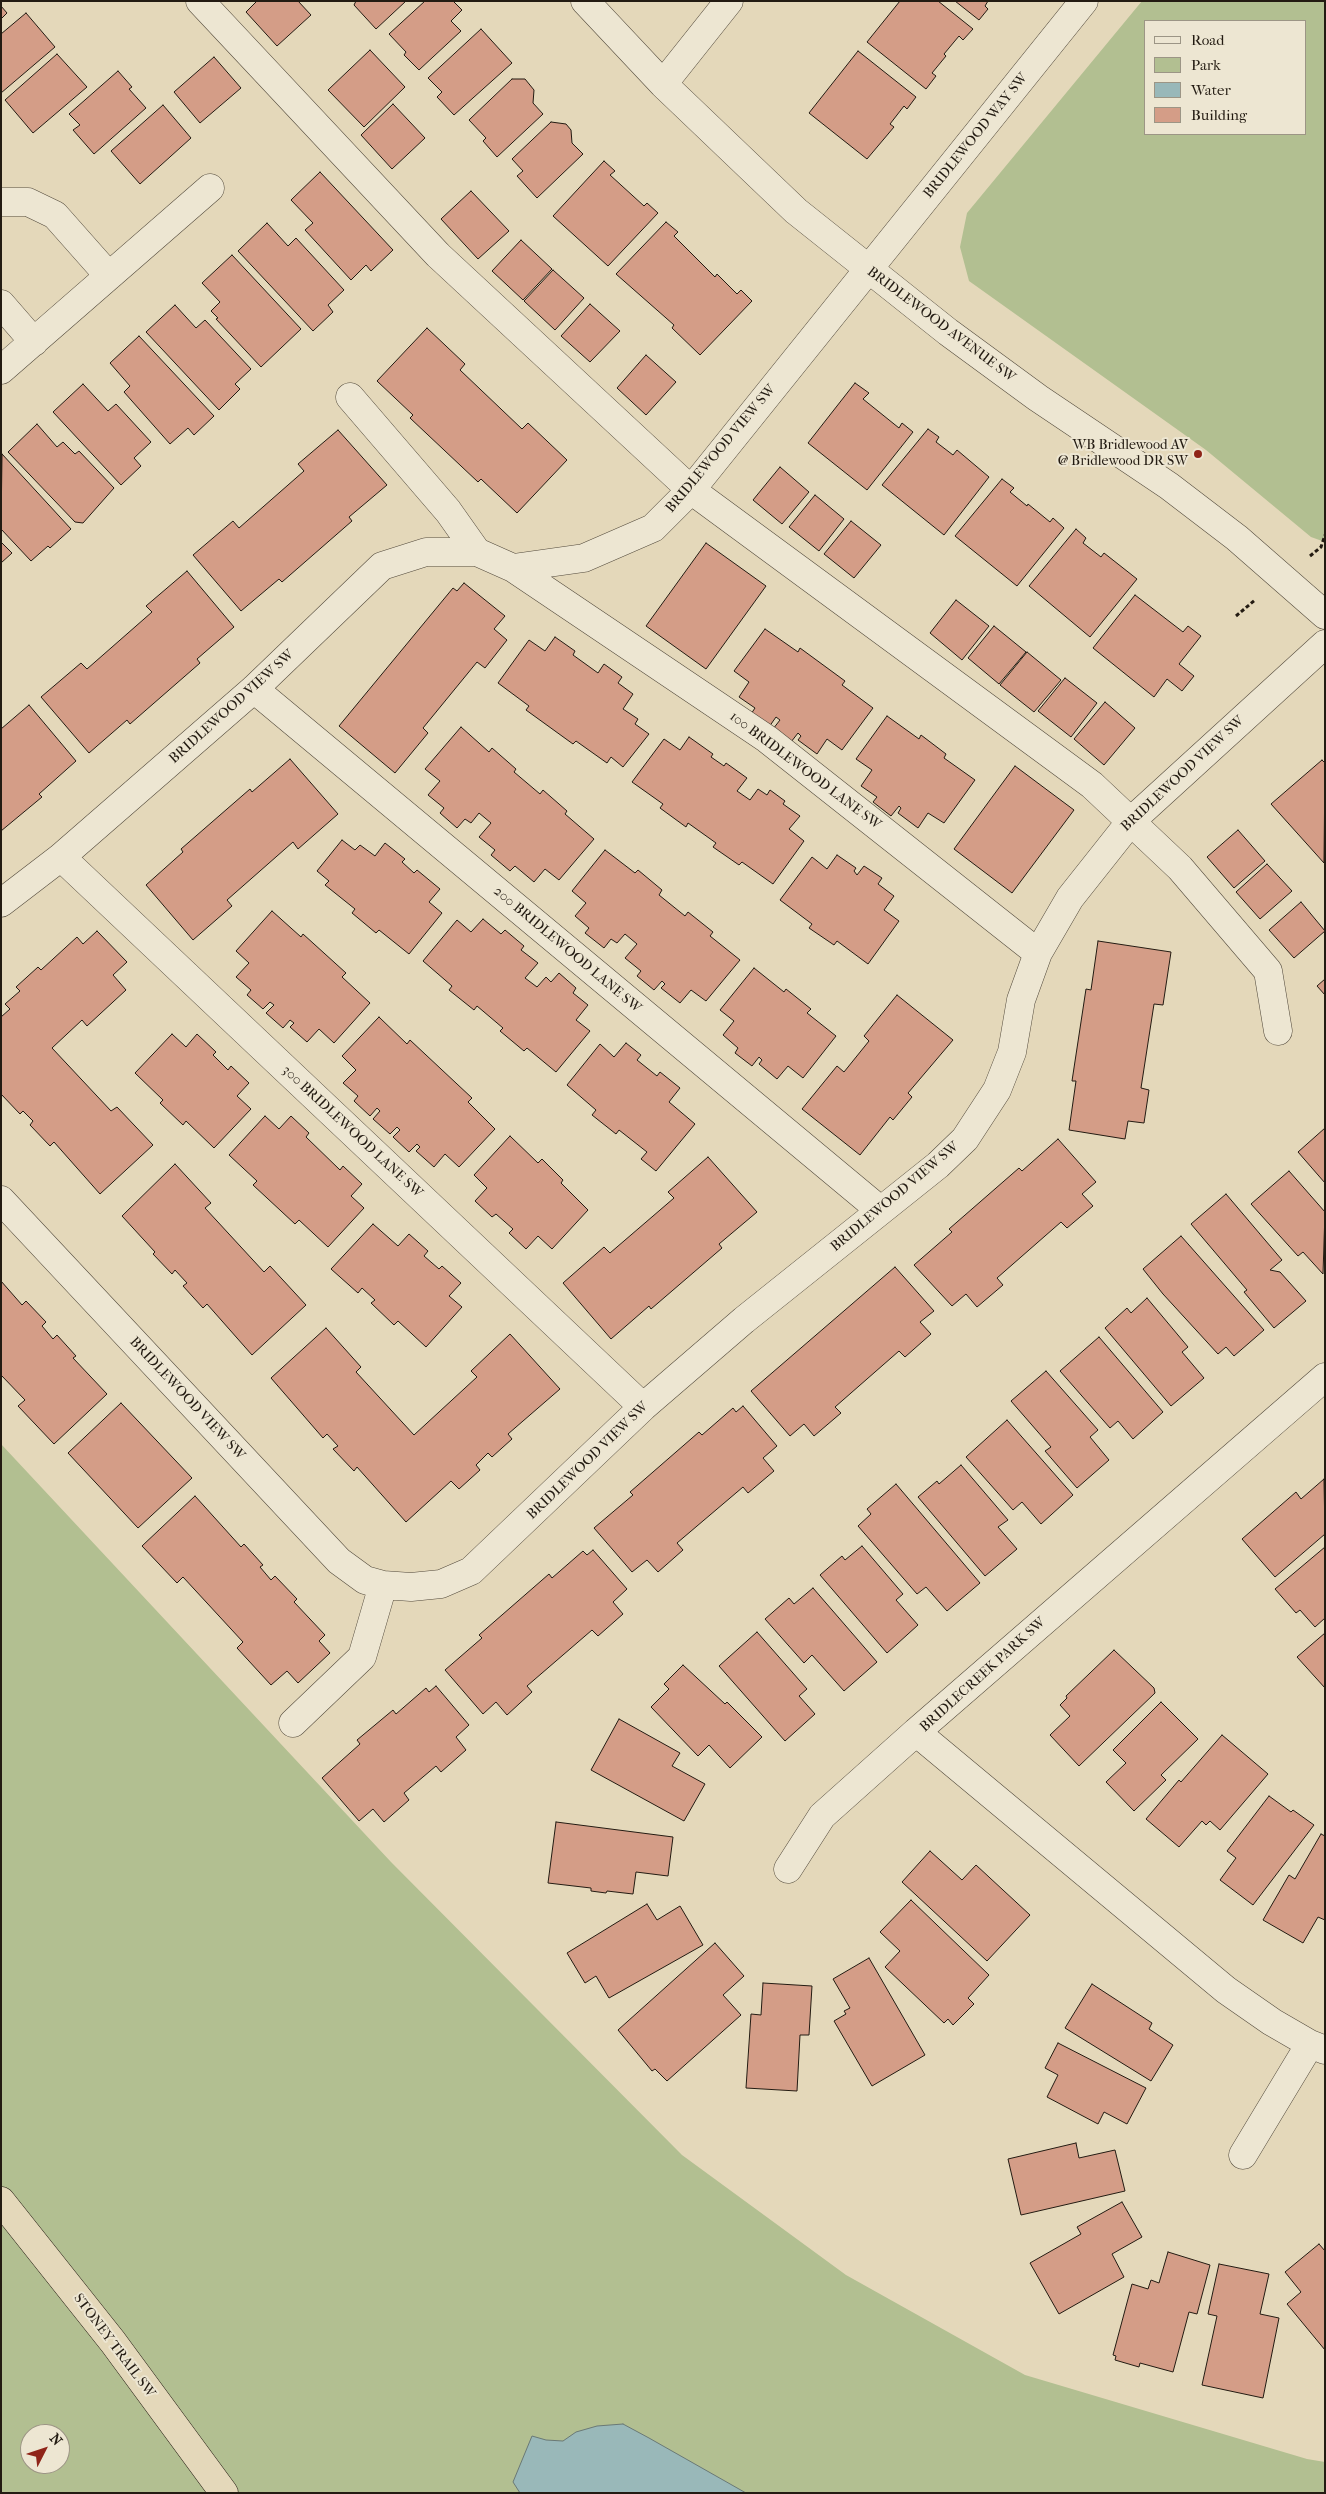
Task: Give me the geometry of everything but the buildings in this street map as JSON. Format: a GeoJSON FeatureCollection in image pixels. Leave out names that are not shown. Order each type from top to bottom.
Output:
{"type":"FeatureCollection","features":[{"type":"Feature","properties":{"kind":"highway","name":"STONEY TRAIL SW"},"geometry":{"type":"LineString","coordinates":[[1,2201],[113,2342],[224,2493]]}},
{"type":"Feature","properties":{"kind":"highway"},"geometry":{"type":"LineString","coordinates":[[113,2342],[237,2493]]}},
{"type":"Feature","properties":{"kind":"street"},"geometry":{"type":"LineString","coordinates":[[200,1],[438,255],[683,498],[1092,785],[1123,829],[1180,868],[1268,972],[1278,1032]]}},
{"type":"Feature","properties":{"kind":"street","name":"BRIDLEWOOD AVENUE SW"},"geometry":{"type":"LineString","coordinates":[[585,1],[662,84],[796,211],[867,270],[1038,398],[1169,486],[1237,538],[1325,615]]}},
{"type":"Feature","properties":{"kind":"street"},"geometry":{"type":"LineString","coordinates":[[662,84],[729,1]]}},
{"type":"Feature","properties":{"kind":"street","name":"BRIDLEWOOD WAY SW"},"geometry":{"type":"LineString","coordinates":[[867,270],[1084,1]]}},
{"type":"Feature","properties":{"kind":"street"},"geometry":{"type":"LineString","coordinates":[[1,370],[210,188]]}},
{"type":"Feature","properties":{"kind":"street"},"geometry":{"type":"LineString","coordinates":[[1,202],[28,202],[55,215],[109,276]]}},
{"type":"Feature","properties":{"kind":"street","name":"BRIDLEWOOD VIEW SW"},"geometry":{"type":"LineString","coordinates":[[1,903],[61,857],[254,689],[382,566],[426,552],[477,552],[513,568],[584,558],[653,528],[683,498],[867,270]]}},
{"type":"Feature","properties":{"kind":"street"},"geometry":{"type":"LineString","coordinates":[[1,304],[34,342]]}},
{"type":"Feature","properties":{"kind":"street"},"geometry":{"type":"LineString","coordinates":[[350,397],[448,511],[477,552]]}},
{"type":"Feature","properties":{"kind":"street","name":"100 BRIDLEWOOD LANE SW"},"geometry":{"type":"LineString","coordinates":[[513,568],[767,739],[1038,953]]}},
{"type":"Feature","properties":{"kind":"street","name":"BRIDLEWOOD VIEW SW"},"geometry":{"type":"LineString","coordinates":[[1,1200],[339,1561],[365,1580],[382,1585],[411,1588],[441,1584],[471,1571],[643,1407],[744,1320],[938,1165],[965,1139],[997,1090],[1012,1052],[1021,1000],[1038,953],[1070,898],[1123,829],[1325,644]]}},
{"type":"Feature","properties":{"kind":"street","name":"200 BRIDLEWOOD LANE SW"},"geometry":{"type":"LineString","coordinates":[[254,689],[880,1210]]}},
{"type":"Feature","properties":{"kind":"street","name":"300 BRIDLEWOOD LANE SW"},"geometry":{"type":"LineString","coordinates":[[61,857],[643,1407]]}},
{"type":"Feature","properties":{"kind":"street","name":"BRIDLECREEK PARK SW"},"geometry":{"type":"LineString","coordinates":[[1317,2047],[1272,2022],[1226,1990],[916,1732],[1325,1377]]}},
{"type":"Feature","properties":{"kind":"street"},"geometry":{"type":"LineString","coordinates":[[293,1723],[362,1658],[382,1585]]}},
{"type":"Feature","properties":{"kind":"street"},"geometry":{"type":"LineString","coordinates":[[788,1869],[822,1816],[916,1732]]}},
{"type":"Feature","properties":{"kind":"street"},"geometry":{"type":"LineString","coordinates":[[1243,2155],[1317,2047]]}},
{"type":"Feature","properties":{"kind":"green space"},"geometry":{"type":"Polygon","coordinates":[[[1142,1],[1325,1],[1325,542],[1311,537],[1206,450],[969,281],[960,247],[967,213],[1142,1]]]}},
{"type":"Feature","properties":{"kind":"green space"},"geometry":{"type":"Polygon","coordinates":[[[1,1444],[391,1862],[682,2155],[846,2275],[1025,2375],[1307,2459],[1325,2462],[1325,2493],[1,2493],[1,1444]]]}},
{"type":"Feature","properties":{"kind":"water"},"geometry":{"type":"Polygon","coordinates":[[[623,2424],[746,2493],[520,2493],[513,2482],[532,2436],[546,2440],[563,2441],[576,2432],[597,2426],[623,2424]]]}},
{"type":"Feature","properties":{"kind":"place","name":"WB Bridlewood AV @ Bridlewood DR SW"},"geometry":{"type":"Point","coordinates":[1198,454]}}]}
